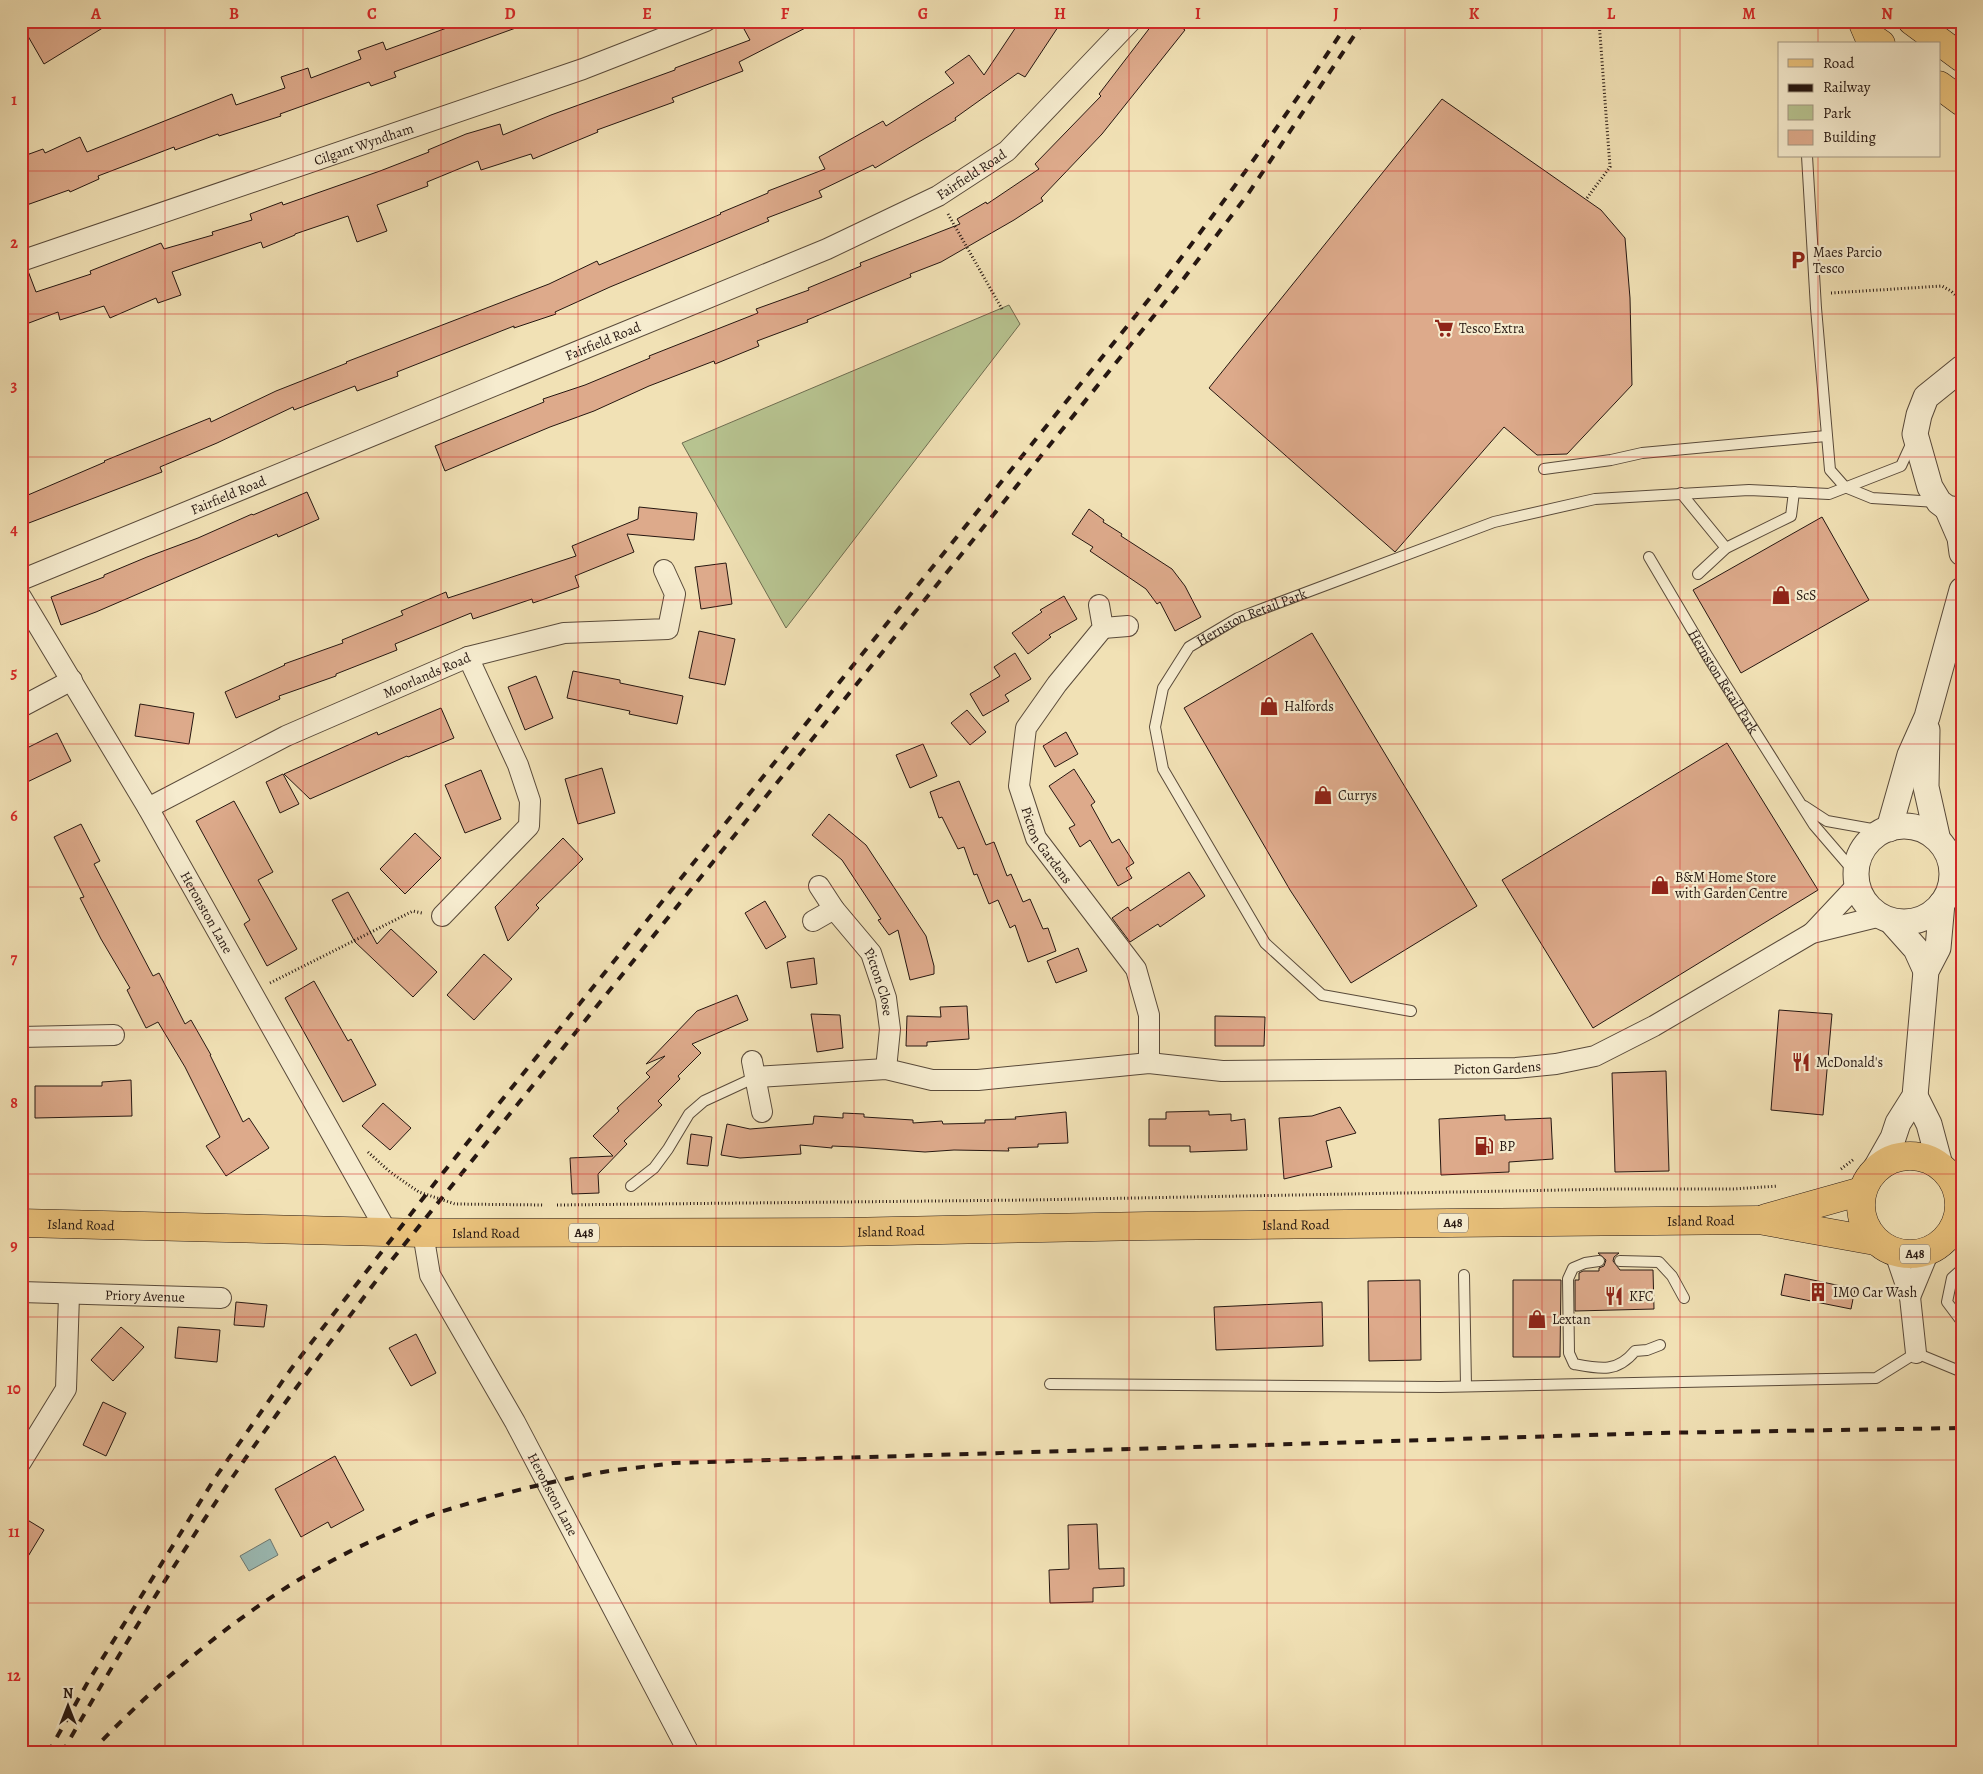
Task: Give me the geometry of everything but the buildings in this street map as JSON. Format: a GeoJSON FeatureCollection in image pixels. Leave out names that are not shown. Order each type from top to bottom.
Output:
{"type":"FeatureCollection","features":[{"type":"Feature","properties":{"kind":"main road"},"geometry":{"type":"LineString","coordinates":[[1862,21],[1868,35],[1878,42]]}},
{"type":"Feature","properties":{"kind":"main road"},"geometry":{"type":"LineString","coordinates":[[1912,21],[1962,58]]}},
{"type":"Feature","properties":{"kind":"main road"},"geometry":{"type":"LineString","coordinates":[[1940,86],[1962,102]]}},
{"type":"Feature","properties":{"kind":"main road"},"geometry":{"type":"LineString","coordinates":[[1885,1247],[1865,1227],[1860,1213],[1862,1191],[1869,1175],[1868,1160],[1904,1155],[1921,1156],[1951,1173]]}},
{"type":"Feature","properties":{"kind":"main road","name":"A48"},"geometry":{"type":"LineString","coordinates":[[1760,1220],[1912,1254],[1930,1251],[1957,1230],[1959,1198],[1951,1173]]}},
{"type":"Feature","properties":{"kind":"main road","name":"A48"},"geometry":{"type":"LineString","coordinates":[[1760,1220],[1862,1191]]}},
{"type":"Feature","properties":{"kind":"main road","name":"Island Road"},"geometry":{"type":"LineString","coordinates":[[21,1223],[424,1234],[832,1232],[1137,1226],[1760,1220]]}},
{"type":"Feature","properties":{"kind":"street","name":"Cilgant Wyndham"},"geometry":{"type":"LineString","coordinates":[[21,261],[583,69],[706,21]]}},
{"type":"Feature","properties":{"kind":"street","name":"Fairfield Road"},"geometry":{"type":"LineString","coordinates":[[21,580],[827,249],[938,196],[1007,151],[1131,21]]}},
{"type":"Feature","properties":{"kind":"street","name":"Hernston Retail Park"},"geometry":{"type":"LineString","coordinates":[[1956,378],[1926,397],[1918,415],[1915,434],[1930,487],[1949,507],[1960,538],[1962,553]]}},
{"type":"Feature","properties":{"kind":"street","name":"Moorlands Road"},"geometry":{"type":"LineString","coordinates":[[148,808],[286,736],[468,657],[564,633],[668,629],[675,594],[664,570]]}},
{"type":"Feature","properties":{"kind":"street"},"geometry":{"type":"LineString","coordinates":[[1857,879],[1858,859],[1865,846],[1886,830],[1910,755],[1927,717],[1962,590]]}},
{"type":"Feature","properties":{"kind":"street","name":"Heronston Lane"},"geometry":{"type":"LineString","coordinates":[[21,597],[148,808],[387,1232]]}},
{"type":"Feature","properties":{"kind":"street"},"geometry":{"type":"LineString","coordinates":[[1099,605],[1103,628],[1128,626]]}},
{"type":"Feature","properties":{"kind":"street","name":"Picton Gardens"},"geometry":{"type":"LineString","coordinates":[[1103,628],[1057,684],[1026,728],[1020,786],[1036,838],[1136,969],[1149,1015],[1149,1063]]}},
{"type":"Feature","properties":{"kind":"street"},"geometry":{"type":"LineString","coordinates":[[442,916],[528,826],[530,801],[518,765],[468,657]]}},
{"type":"Feature","properties":{"kind":"street"},"geometry":{"type":"LineString","coordinates":[[21,707],[72,680]]}},
{"type":"Feature","properties":{"kind":"street"},"geometry":{"type":"LineString","coordinates":[[1868,1160],[1893,1138],[1898,1123],[1915,1096],[1926,971],[1938,948],[1953,877],[1947,843],[1926,787],[1927,717]]}},
{"type":"Feature","properties":{"kind":"street","name":"Hernston Retail Park"},"geometry":{"type":"LineString","coordinates":[[1886,830],[1902,826],[1918,828],[1947,843]]}},
{"type":"Feature","properties":{"kind":"street","name":"Hernston Retail Park"},"geometry":{"type":"LineString","coordinates":[[1857,879],[1863,898],[1886,918],[1916,949],[1926,971]]}},
{"type":"Feature","properties":{"kind":"street","name":"Picton Gardens"},"geometry":{"type":"LineString","coordinates":[[1812,933],[1857,879]]}},
{"type":"Feature","properties":{"kind":"street","name":"Picton Close"},"geometry":{"type":"LineString","coordinates":[[819,886],[834,909],[871,953],[886,998],[890,1029],[886,1069]]}},
{"type":"Feature","properties":{"kind":"street"},"geometry":{"type":"LineString","coordinates":[[1886,918],[1912,921],[1928,916],[1950,896]]}},
{"type":"Feature","properties":{"kind":"street"},"geometry":{"type":"LineString","coordinates":[[813,921],[834,909]]}},
{"type":"Feature","properties":{"kind":"street","name":"Picton Gardens"},"geometry":{"type":"LineString","coordinates":[[754,1069],[886,1069],[932,1080],[978,1080],[1149,1063],[1222,1071],[1516,1068],[1556,1064],[1595,1056],[1654,1026],[1812,933],[1886,918]]}},
{"type":"Feature","properties":{"kind":"street"},"geometry":{"type":"LineString","coordinates":[[21,1036],[114,1035]]}},
{"type":"Feature","properties":{"kind":"street"},"geometry":{"type":"LineString","coordinates":[[754,1069],[762,1112]]}},
{"type":"Feature","properties":{"kind":"street"},"geometry":{"type":"LineString","coordinates":[[1915,1096],[1951,1173]]}},
{"type":"Feature","properties":{"kind":"street","name":"Heronston Lane"},"geometry":{"type":"LineString","coordinates":[[424,1234],[430,1275],[515,1422],[689,1753]]}},
{"type":"Feature","properties":{"kind":"street"},"geometry":{"type":"LineString","coordinates":[[1885,1247],[1910,1297],[1916,1353]]}},
{"type":"Feature","properties":{"kind":"street"},"geometry":{"type":"LineString","coordinates":[[1910,1297],[1930,1251]]}},
{"type":"Feature","properties":{"kind":"street","name":"Priory Avenue"},"geometry":{"type":"LineString","coordinates":[[21,1292],[69,1295],[221,1298]]}},
{"type":"Feature","properties":{"kind":"street"},"geometry":{"type":"LineString","coordinates":[[21,1462],[66,1388],[69,1295]]}},
{"type":"Feature","properties":{"kind":"lane"},"geometry":{"type":"LineString","coordinates":[[1807,158],[1815,294],[1830,470],[1845,487],[1872,498],[1949,507]]}},
{"type":"Feature","properties":{"kind":"lane","name":"Hernston Retail Park"},"geometry":{"type":"LineString","coordinates":[[1410,1011],[1322,995],[1265,943],[1163,769],[1155,727],[1163,688],[1189,647],[1238,618],[1494,522],[1595,500],[1749,490],[1829,494],[1901,466],[1915,434]]}},
{"type":"Feature","properties":{"kind":"lane"},"geometry":{"type":"LineString","coordinates":[[1544,469],[1611,460],[1642,453],[1826,436]]}},
{"type":"Feature","properties":{"kind":"lane"},"geometry":{"type":"LineString","coordinates":[[1698,574],[1726,548],[1791,516],[1794,492]]}},
{"type":"Feature","properties":{"kind":"lane"},"geometry":{"type":"LineString","coordinates":[[1681,493],[1726,548]]}},
{"type":"Feature","properties":{"kind":"lane","name":"Hernston Retail Park"},"geometry":{"type":"LineString","coordinates":[[1649,557],[1708,657],[1814,825],[1857,879]]}},
{"type":"Feature","properties":{"kind":"lane","name":"Hernston Retail Park"},"geometry":{"type":"LineString","coordinates":[[1801,804],[1827,821],[1886,830]]}},
{"type":"Feature","properties":{"kind":"lane"},"geometry":{"type":"LineString","coordinates":[[631,1186],[654,1168],[689,1114],[704,1101],[754,1069]]}},
{"type":"Feature","properties":{"kind":"lane"},"geometry":{"type":"LineString","coordinates":[[1598,1261],[1585,1263],[1573,1268],[1568,1279],[1569,1354],[1574,1364],[1593,1368],[1616,1367],[1628,1360],[1635,1351],[1647,1350],[1660,1344]]}},
{"type":"Feature","properties":{"kind":"lane"},"geometry":{"type":"LineString","coordinates":[[1620,1261],[1659,1262],[1672,1276],[1684,1298]]}},
{"type":"Feature","properties":{"kind":"lane"},"geometry":{"type":"LineString","coordinates":[[1962,1269],[1952,1278],[1948,1302],[1962,1322]]}},
{"type":"Feature","properties":{"kind":"lane"},"geometry":{"type":"LineString","coordinates":[[1464,1275],[1466,1386]]}},
{"type":"Feature","properties":{"kind":"lane"},"geometry":{"type":"LineString","coordinates":[[1050,1384],[1466,1386],[1876,1378],[1916,1353],[1962,1372]]}},
{"type":"Feature","properties":{"kind":"path"},"geometry":{"type":"LineString","coordinates":[[1587,198],[1610,167],[1599,21]]}},
{"type":"Feature","properties":{"kind":"path"},"geometry":{"type":"LineString","coordinates":[[938,196],[1002,309]]}},
{"type":"Feature","properties":{"kind":"path"},"geometry":{"type":"LineString","coordinates":[[1815,294],[1942,286],[1962,301]]}},
{"type":"Feature","properties":{"kind":"path"},"geometry":{"type":"LineString","coordinates":[[252,992],[414,911],[442,916]]}},
{"type":"Feature","properties":{"kind":"path"},"geometry":{"type":"LineString","coordinates":[[364,1148],[390,1172],[419,1192],[455,1204],[557,1205],[1030,1200],[1616,1189],[1734,1189],[1783,1186]]}},
{"type":"Feature","properties":{"kind":"path"},"geometry":{"type":"LineString","coordinates":[[1836,1173],[1854,1160],[1868,1160]]}},
{"type":"Feature","properties":{"kind":"green space"},"geometry":{"type":"Polygon","coordinates":[[[1009,305],[1020,324],[786,628],[682,443],[1009,305]]]}},
{"type":"Feature","properties":{"kind":"water"},"geometry":{"type":"Polygon","coordinates":[[[270,1539],[278,1555],[249,1571],[240,1556],[270,1539]]]}},
{"type":"Feature","properties":{"kind":"railway"},"geometry":{"type":"LineString","coordinates":[[48,1753],[89,1680],[215,1478],[291,1369],[438,1179],[1158,288],[1256,156],[1349,21]]}},
{"type":"Feature","properties":{"kind":"railway"},"geometry":{"type":"LineString","coordinates":[[62,1753],[145,1612],[189,1543],[234,1475],[311,1367],[391,1261],[1178,286],[1248,194],[1364,21]]}},
{"type":"Feature","properties":{"kind":"railway"},"geometry":{"type":"LineString","coordinates":[[90,1753],[123,1719],[193,1656],[268,1599],[308,1574],[349,1552],[431,1515],[514,1491],[591,1474],[673,1463],[1655,1433],[1962,1428]]}},
{"type":"Feature","properties":{"kind":"place","name":"Maes Parcio Tesco"},"geometry":{"type":"Point","coordinates":[1798,260]}},
{"type":"Feature","properties":{"kind":"place","name":"Tesco Extra"},"geometry":{"type":"Point","coordinates":[1444,328]}},
{"type":"Feature","properties":{"kind":"place","name":"ScS"},"geometry":{"type":"Point","coordinates":[1781,595]}},
{"type":"Feature","properties":{"kind":"place","name":"Halfords"},"geometry":{"type":"Point","coordinates":[1269,706]}},
{"type":"Feature","properties":{"kind":"place","name":"Currys"},"geometry":{"type":"Point","coordinates":[1323,795]}},
{"type":"Feature","properties":{"kind":"place","name":"B&M Home Store with Garden Centre"},"geometry":{"type":"Point","coordinates":[1660,885]}},
{"type":"Feature","properties":{"kind":"place","name":"McDonald's"},"geometry":{"type":"Point","coordinates":[1801,1062]}},
{"type":"Feature","properties":{"kind":"place","name":"BP"},"geometry":{"type":"Point","coordinates":[1484,1146]}},
{"type":"Feature","properties":{"kind":"place","name":"IMO Car Wash"},"geometry":{"type":"Point","coordinates":[1818,1292]}},
{"type":"Feature","properties":{"kind":"place","name":"KFC"},"geometry":{"type":"Point","coordinates":[1614,1296]}},
{"type":"Feature","properties":{"kind":"place","name":"Lextan"},"geometry":{"type":"Point","coordinates":[1537,1319]}}]}
